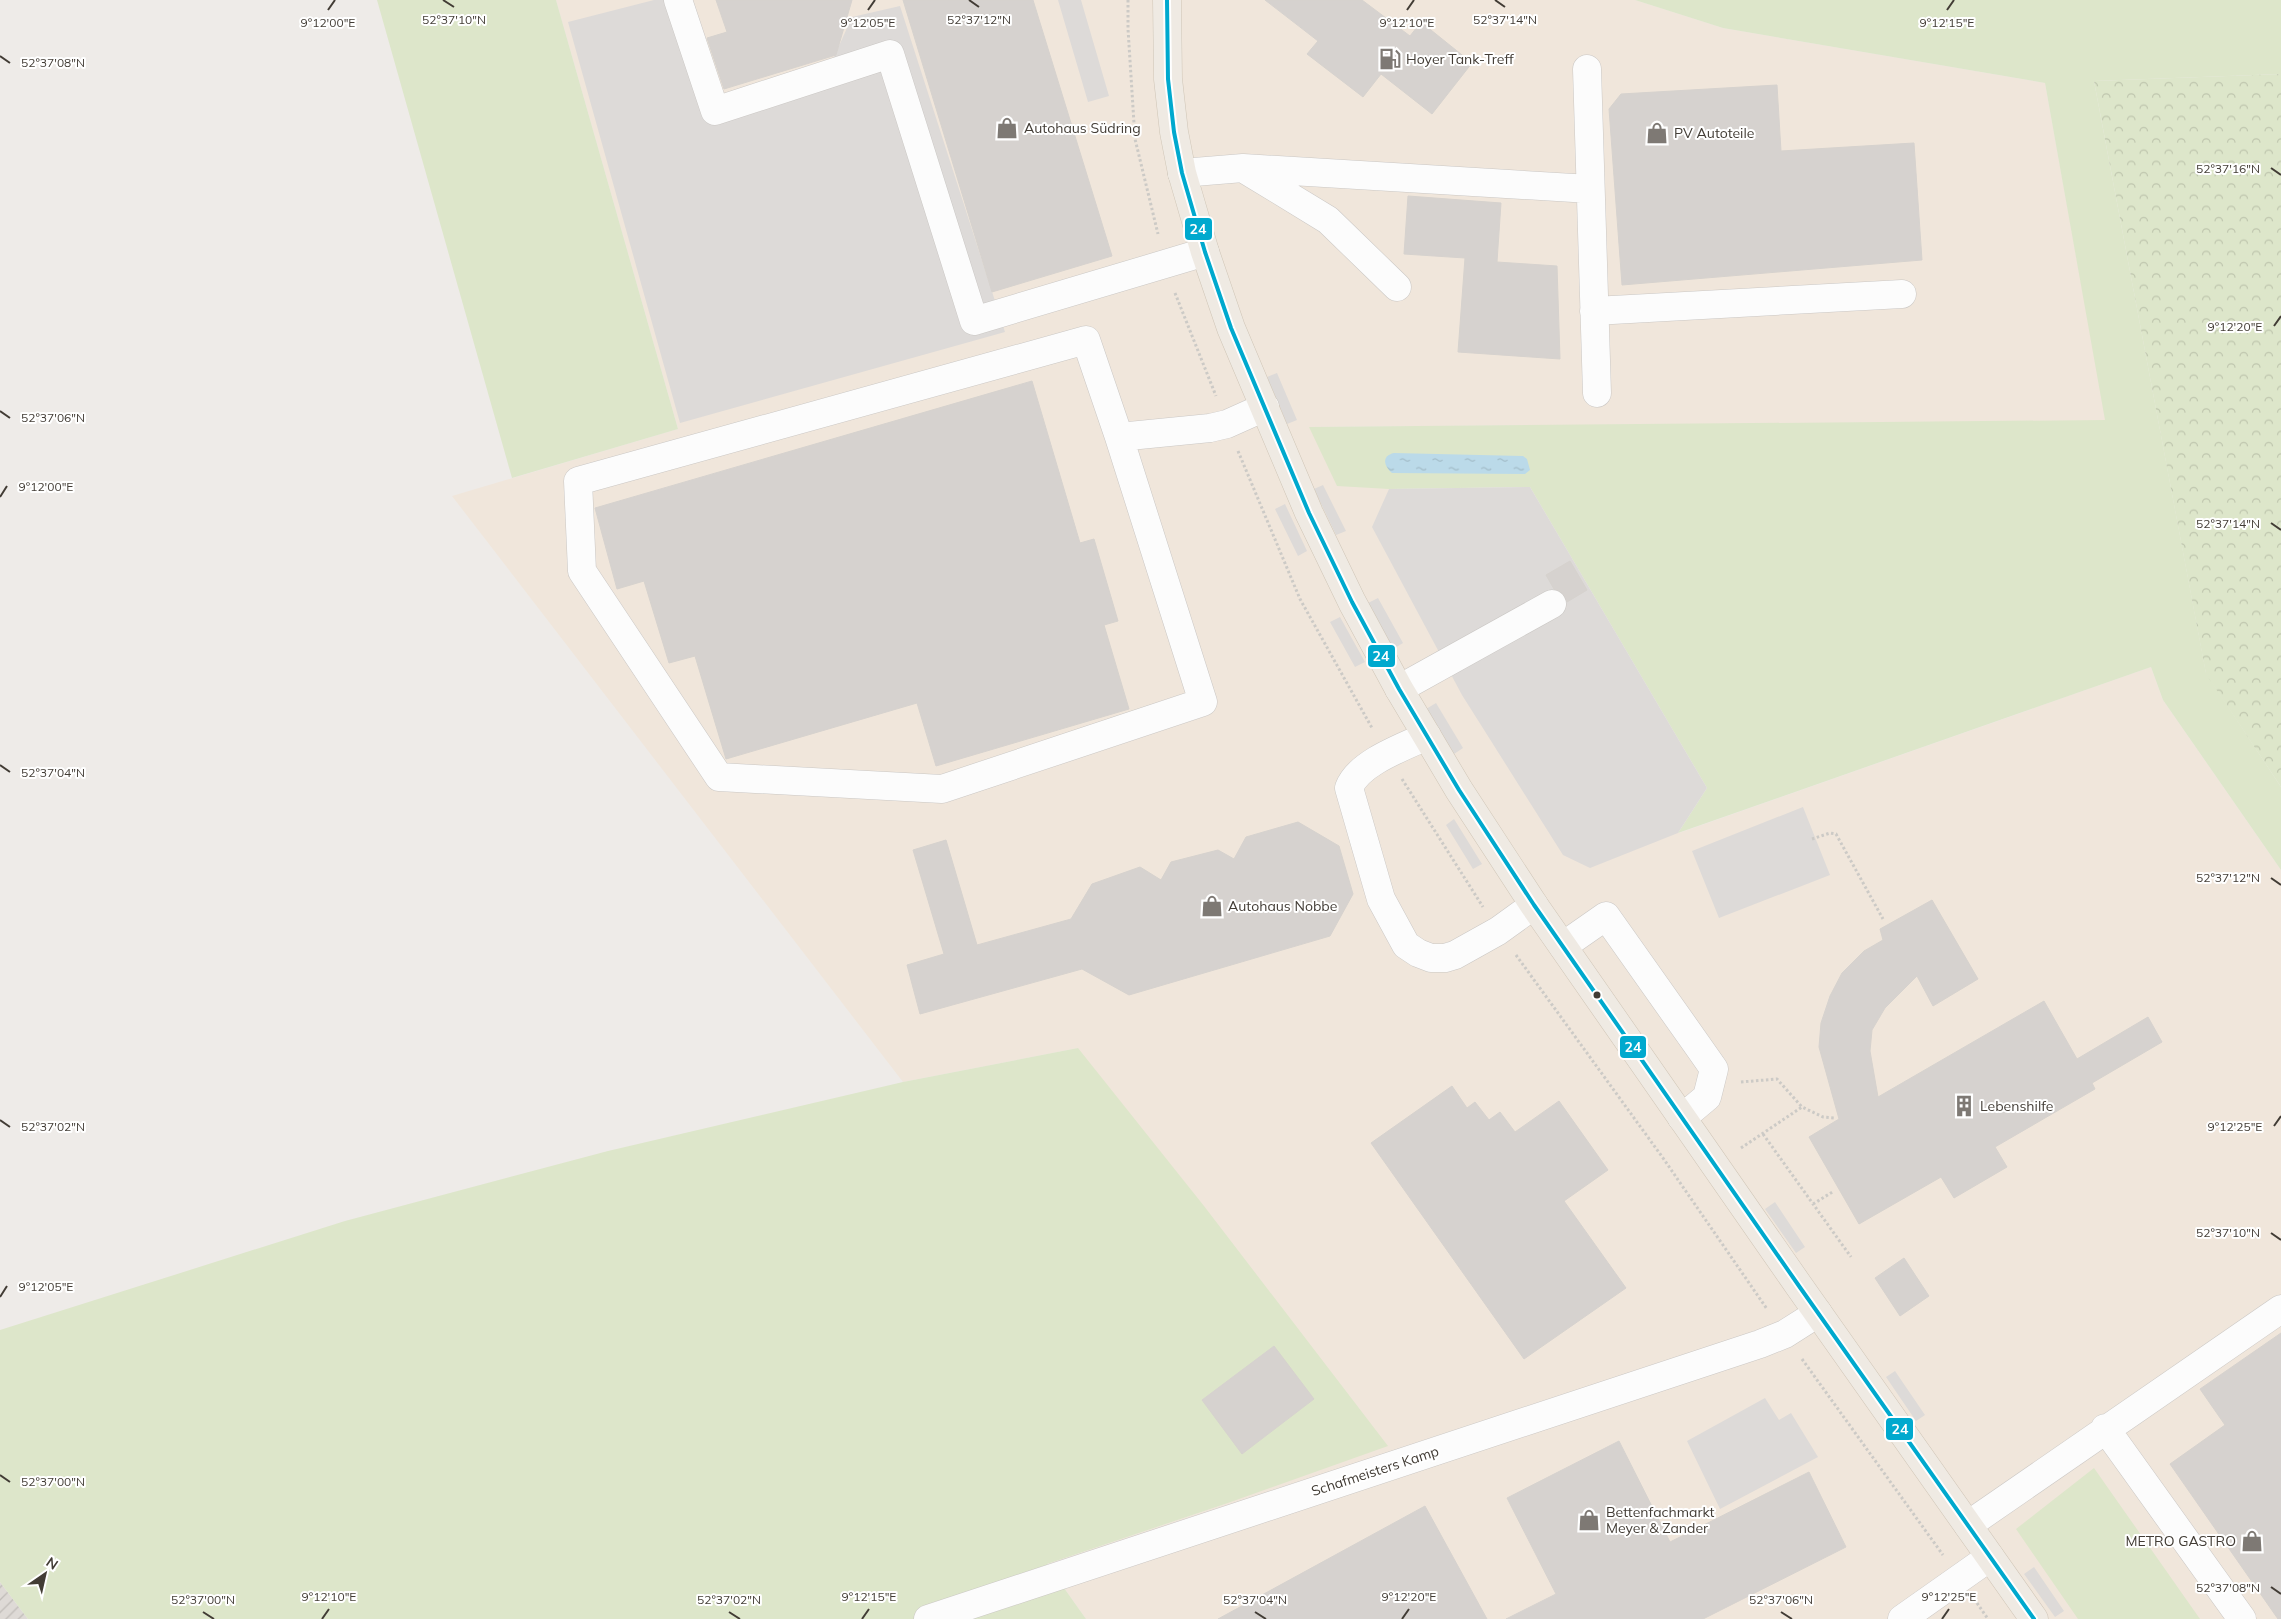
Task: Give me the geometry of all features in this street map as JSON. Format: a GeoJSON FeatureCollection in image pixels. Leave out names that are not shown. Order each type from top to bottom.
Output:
{"type":"FeatureCollection","features":[{"type":"Feature","properties":{"kind":"main road"},"geometry":{"type":"LineString","coordinates":[[1167,0],[1168,79],[1174,132],[1182,173],[1205,252],[1231,328],[1264,407],[1309,513],[1352,602],[1399,689],[1459,790],[1534,905],[2034,1619]]}},
{"type":"Feature","properties":{"kind":"street"},"geometry":{"type":"LineString","coordinates":[[678,0],[716,111],[890,54],[974,321],[1205,252]]}},
{"type":"Feature","properties":{"kind":"street"},"geometry":{"type":"LineString","coordinates":[[1587,69],[1597,393]]}},
{"type":"Feature","properties":{"kind":"street"},"geometry":{"type":"LineString","coordinates":[[1243,168],[1328,220],[1397,287]]}},
{"type":"Feature","properties":{"kind":"street"},"geometry":{"type":"LineString","coordinates":[[1182,173],[1243,168],[1590,189]]}},
{"type":"Feature","properties":{"kind":"street"},"geometry":{"type":"LineString","coordinates":[[1594,311],[1902,294]]}},
{"type":"Feature","properties":{"kind":"street"},"geometry":{"type":"LineString","coordinates":[[1086,340],[1119,437],[1203,702],[942,789],[719,778],[582,571],[578,481],[1086,340]]}},
{"type":"Feature","properties":{"kind":"street"},"geometry":{"type":"LineString","coordinates":[[1119,437],[1210,428],[1227,424],[1264,407]]}},
{"type":"Feature","properties":{"kind":"street"},"geometry":{"type":"LineString","coordinates":[[1399,689],[1552,604]]}},
{"type":"Feature","properties":{"kind":"street"},"geometry":{"type":"LineString","coordinates":[[1427,736],[1367,766],[1352,780],[1349,788],[1382,900],[1406,945],[1418,953],[1431,958],[1445,958],[1498,931],[1534,905]]}},
{"type":"Feature","properties":{"kind":"street"},"geometry":{"type":"LineString","coordinates":[[1563,946],[1606,916],[1714,1069],[1707,1098],[1682,1118]]}},
{"type":"Feature","properties":{"kind":"street"},"geometry":{"type":"LineString","coordinates":[[1968,1525],[2105,1428],[2281,1309]]}},
{"type":"Feature","properties":{"kind":"street","name":"Schafmeisters Kamp"},"geometry":{"type":"LineString","coordinates":[[928,1619],[1760,1344],[1785,1334],[1818,1313]]}},
{"type":"Feature","properties":{"kind":"street"},"geometry":{"type":"LineString","coordinates":[[2105,1428],[2242,1619]]}},
{"type":"Feature","properties":{"kind":"street"},"geometry":{"type":"LineString","coordinates":[[1902,1619],[1990,1557]]}},
{"type":"Feature","properties":{"kind":"path"},"geometry":{"type":"LineString","coordinates":[[1812,839],[1830,833],[1836,834],[1883,919]]}},
{"type":"Feature","properties":{"kind":"path"},"geometry":{"type":"LineString","coordinates":[[1714,1069],[1736,1083],[1777,1079],[1802,1107],[1823,1117],[1835,1118]]}},
{"type":"Feature","properties":{"kind":"path"},"geometry":{"type":"LineString","coordinates":[[1715,1166],[1802,1107]]}},
{"type":"Feature","properties":{"kind":"path"},"geometry":{"type":"LineString","coordinates":[[1763,1134],[1850,1257]]}},
{"type":"Feature","properties":{"kind":"path"},"geometry":{"type":"LineString","coordinates":[[1813,1204],[1834,1191]]}},
{"type":"Feature","properties":{"kind":"shaded area"},"geometry":{"type":"Polygon","coordinates":[[[556,0],[1635,0],[1723,28],[2045,83],[2106,421],[1309,427],[1389,489],[1679,833],[2151,667],[2163,700],[2281,870],[2281,1619],[1086,1619],[1047,1564],[1225,1504],[1078,1048],[903,1082],[452,496],[678,429],[556,0]]]}},
{"type":"Feature","properties":{"kind":"shaded area"},"geometry":{"type":"Polygon","coordinates":[[[654,0],[666,0],[715,100],[829,68],[852,17],[900,6],[1005,332],[680,423],[568,22],[654,0]]]}},
{"type":"Feature","properties":{"kind":"shaded area"},"geometry":{"type":"Polygon","coordinates":[[[1058,0],[1081,0],[1109,96],[1088,102],[1058,0]]]}},
{"type":"Feature","properties":{"kind":"shaded area"},"geometry":{"type":"Polygon","coordinates":[[[1277,373],[1297,420],[1287,424],[1267,377],[1277,373]]]}},
{"type":"Feature","properties":{"kind":"shaded area"},"geometry":{"type":"Polygon","coordinates":[[[1323,485],[1346,531],[1336,535],[1314,489],[1323,485]]]}},
{"type":"Feature","properties":{"kind":"shaded area"},"geometry":{"type":"Polygon","coordinates":[[[1530,487],[1707,788],[1678,833],[1590,868],[1563,855],[1462,695],[1372,527],[1389,489],[1530,487]]]}},
{"type":"Feature","properties":{"kind":"shaded area"},"geometry":{"type":"Polygon","coordinates":[[[1285,504],[1307,551],[1298,556],[1275,509],[1285,504]]]}},
{"type":"Feature","properties":{"kind":"shaded area"},"geometry":{"type":"Polygon","coordinates":[[[1378,598],[1403,643],[1393,649],[1368,603],[1378,598]]]}},
{"type":"Feature","properties":{"kind":"shaded area"},"geometry":{"type":"Polygon","coordinates":[[[1340,617],[1365,662],[1355,667],[1330,622],[1340,617]]]}},
{"type":"Feature","properties":{"kind":"shaded area"},"geometry":{"type":"Polygon","coordinates":[[[1436,703],[1463,748],[1454,754],[1426,709],[1436,703]]]}},
{"type":"Feature","properties":{"kind":"shaded area"},"geometry":{"type":"Polygon","coordinates":[[[1803,807],[1830,875],[1719,918],[1692,851],[1803,807]]]}},
{"type":"Feature","properties":{"kind":"shaded area"},"geometry":{"type":"Polygon","coordinates":[[[1454,819],[1482,864],[1473,869],[1446,825],[1454,819]]]}},
{"type":"Feature","properties":{"kind":"shaded area"},"geometry":{"type":"Polygon","coordinates":[[[1775,1202],[1805,1247],[1796,1253],[1765,1209],[1775,1202]]]}},
{"type":"Feature","properties":{"kind":"shaded area"},"geometry":{"type":"Polygon","coordinates":[[[1895,1371],[1925,1415],[1916,1421],[1886,1377],[1895,1371]]]}},
{"type":"Feature","properties":{"kind":"shaded area","name":"Bettenfachmarkt Meyer & Zander"},"geometry":{"type":"Polygon","coordinates":[[[1765,1398],[1779,1420],[1791,1413],[1818,1457],[1720,1509],[1687,1441],[1765,1398]]]}},
{"type":"Feature","properties":{"kind":"shaded area"},"geometry":{"type":"Polygon","coordinates":[[[2034,1567],[2064,1611],[2055,1617],[2024,1574],[2034,1567]]]}},
{"type":"Feature","properties":{"kind":"shaded area"},"geometry":{"type":"Polygon","coordinates":[[[0,1582],[28,1619],[0,1619],[0,1582]]]}},
{"type":"Feature","properties":{"kind":"green space"},"geometry":{"type":"Polygon","coordinates":[[[377,0],[556,0],[678,429],[512,478],[377,0]]]}},
{"type":"Feature","properties":{"kind":"green space"},"geometry":{"type":"Polygon","coordinates":[[[1635,0],[2281,0],[2281,74],[2094,81],[2206,673],[2281,787],[2281,870],[2163,700],[2151,667],[1678,833],[1707,788],[1530,487],[1389,489],[1337,486],[1309,427],[2105,420],[2045,83],[1723,28],[1635,0]]]}},
{"type":"Feature","properties":{"kind":"green space"},"geometry":{"type":"Polygon","coordinates":[[[2281,74],[2281,787],[2206,674],[2094,81],[2281,74]]]}},
{"type":"Feature","properties":{"kind":"green space"},"geometry":{"type":"Polygon","coordinates":[[[1078,1048],[1204,1206],[1388,1446],[1225,1504],[1047,1564],[1086,1619],[28,1619],[0,1582],[0,1330],[345,1221],[608,1151],[903,1082],[1078,1048]]]}},
{"type":"Feature","properties":{"kind":"green space"},"geometry":{"type":"Polygon","coordinates":[[[2094,1468],[2200,1619],[2078,1619],[2016,1529],[2094,1468]]]}},
{"type":"Feature","properties":{"kind":"water"},"geometry":{"type":"Polygon","coordinates":[[[1394,453],[1523,456],[1527,459],[1530,470],[1525,474],[1392,473],[1385,462],[1387,456],[1394,453]]]}},
{"type":"Feature","properties":{"kind":"building"},"geometry":{"type":"Polygon","coordinates":[[[716,0],[852,0],[836,55],[724,89],[707,38],[727,32],[716,0]]]}},
{"type":"Feature","properties":{"kind":"building","name":"Autohaus Südring"},"geometry":{"type":"Polygon","coordinates":[[[903,0],[1033,0],[1112,256],[992,292],[903,0]]]}},
{"type":"Feature","properties":{"kind":"building","name":"Hoyer Tank-Treff"},"geometry":{"type":"Polygon","coordinates":[[[1265,0],[1362,0],[1410,36],[1421,22],[1472,63],[1432,114],[1381,74],[1363,97],[1307,54],[1318,41],[1265,0]]]}},
{"type":"Feature","properties":{"kind":"building"},"geometry":{"type":"Polygon","coordinates":[[[1777,85],[1781,151],[1914,143],[1922,260],[1622,285],[1609,109],[1621,94],[1777,85]]]}},
{"type":"Feature","properties":{"kind":"building"},"geometry":{"type":"Polygon","coordinates":[[[1408,196],[1501,203],[1497,262],[1557,266],[1560,359],[1458,352],[1465,258],[1404,254],[1408,196]]]}},
{"type":"Feature","properties":{"kind":"building"},"geometry":{"type":"Polygon","coordinates":[[[1032,381],[1080,543],[1094,539],[1118,621],[1104,625],[1129,709],[936,766],[917,703],[726,759],[695,656],[669,663],[644,581],[617,589],[595,508],[1032,381]]]}},
{"type":"Feature","properties":{"kind":"building"},"geometry":{"type":"Polygon","coordinates":[[[1570,561],[1587,590],[1567,602],[1560,591],[1554,589],[1546,575],[1570,561]]]}},
{"type":"Feature","properties":{"kind":"building","name":"Autohaus Nobbe"},"geometry":{"type":"Polygon","coordinates":[[[1298,822],[1339,846],[1353,894],[1330,936],[1129,995],[1082,969],[920,1014],[907,965],[944,954],[913,850],[946,840],[977,945],[1071,919],[1092,884],[1140,867],[1161,880],[1171,862],[1218,850],[1234,859],[1246,837],[1298,822]]]}},
{"type":"Feature","properties":{"kind":"building","name":"Lebenshilfe"},"geometry":{"type":"Polygon","coordinates":[[[1932,900],[1978,979],[1933,1006],[1917,976],[1885,1008],[1872,1030],[1870,1051],[1878,1097],[2044,1001],[2077,1059],[2148,1017],[2162,1042],[2092,1083],[2095,1089],[1995,1147],[2007,1167],[1954,1198],[1941,1177],[1859,1224],[1809,1137],[1839,1119],[1819,1047],[1821,1023],[1830,996],[1842,973],[1864,951],[1883,940],[1880,929],[1932,900]]]}},
{"type":"Feature","properties":{"kind":"building"},"geometry":{"type":"Polygon","coordinates":[[[1452,1086],[1467,1108],[1475,1102],[1489,1120],[1500,1112],[1515,1132],[1559,1101],[1608,1170],[1564,1201],[1626,1288],[1524,1359],[1371,1143],[1452,1086]]]}},
{"type":"Feature","properties":{"kind":"building"},"geometry":{"type":"Polygon","coordinates":[[[1904,1258],[1929,1296],[1900,1316],[1875,1278],[1904,1258]]]}},
{"type":"Feature","properties":{"kind":"building","name":"METRO GASTRO"},"geometry":{"type":"Polygon","coordinates":[[[2281,1333],[2281,1619],[2278,1619],[2170,1464],[2225,1425],[2200,1389],[2281,1333]]]}},
{"type":"Feature","properties":{"kind":"building"},"geometry":{"type":"Polygon","coordinates":[[[1274,1346],[1314,1399],[1242,1454],[1202,1400],[1274,1346]]]}},
{"type":"Feature","properties":{"kind":"building","name":"Bettenfachmarkt Meyer & Zander"},"geometry":{"type":"Polygon","coordinates":[[[1619,1441],[1670,1542],[1809,1472],[1846,1547],[1703,1619],[1506,1619],[1556,1594],[1507,1498],[1619,1441]]]}},
{"type":"Feature","properties":{"kind":"building"},"geometry":{"type":"Polygon","coordinates":[[[1425,1506],[1487,1619],[1218,1619],[1425,1506]]]}},
{"type":"Feature","properties":{"kind":"transit line","name":"24"},"geometry":{"type":"LineString","coordinates":[[1167,0],[1168,79],[1174,132],[1182,173],[1205,252],[1231,328],[1309,513],[1352,602],[1399,689],[1459,790],[1534,905],[2034,1619]]}},
{"type":"Feature","properties":{"kind":"place","name":"Hoyer Tank-Treff"},"geometry":{"type":"Point","coordinates":[1390,59]}},
{"type":"Feature","properties":{"kind":"place","name":"Autohaus Südring"},"geometry":{"type":"Point","coordinates":[1007,128]}},
{"type":"Feature","properties":{"kind":"place","name":"PV Autoteile"},"geometry":{"type":"Point","coordinates":[1657,133]}},
{"type":"Feature","properties":{"kind":"place","name":"Autohaus Nobbe"},"geometry":{"type":"Point","coordinates":[1212,906]}},
{"type":"Feature","properties":{"kind":"place","name":"Lebenshilfe"},"geometry":{"type":"Point","coordinates":[1964,1106]}},
{"type":"Feature","properties":{"kind":"place","name":"Bettenfachmarkt Meyer & Zander"},"geometry":{"type":"Point","coordinates":[1589,1520]}},
{"type":"Feature","properties":{"kind":"place","name":"METRO GASTRO"},"geometry":{"type":"Point","coordinates":[2252,1541]}}]}
